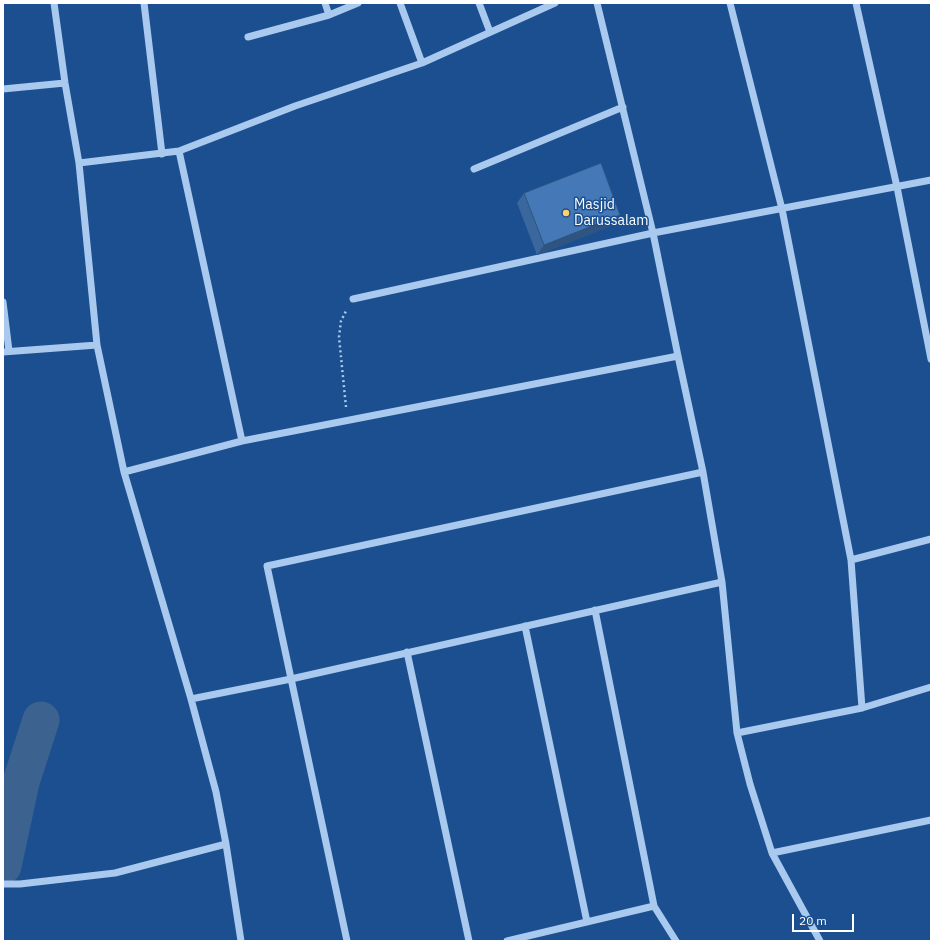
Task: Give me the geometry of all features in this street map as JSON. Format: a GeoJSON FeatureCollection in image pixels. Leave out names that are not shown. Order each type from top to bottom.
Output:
{"type":"FeatureCollection","features":[{"type":"Feature","properties":{"kind":"street"},"geometry":{"type":"LineString","coordinates":[[54,3],[65,83],[79,163],[97,345],[124,472],[191,699],[216,792],[226,844],[240,941]]}},
{"type":"Feature","properties":{"kind":"street"},"geometry":{"type":"LineString","coordinates":[[144,3],[162,154]]}},
{"type":"Feature","properties":{"kind":"street"},"geometry":{"type":"LineString","coordinates":[[325,3],[329,15]]}},
{"type":"Feature","properties":{"kind":"street"},"geometry":{"type":"LineString","coordinates":[[248,38],[329,15],[358,3]]}},
{"type":"Feature","properties":{"kind":"street"},"geometry":{"type":"LineString","coordinates":[[400,3],[422,63]]}},
{"type":"Feature","properties":{"kind":"street"},"geometry":{"type":"LineString","coordinates":[[479,3],[490,32]]}},
{"type":"Feature","properties":{"kind":"street"},"geometry":{"type":"LineString","coordinates":[[79,163],[179,151],[295,106],[422,63],[555,3]]}},
{"type":"Feature","properties":{"kind":"street"},"geometry":{"type":"LineString","coordinates":[[597,3],[653,233],[703,472],[722,582],[737,733],[750,784],[772,854],[820,941]]}},
{"type":"Feature","properties":{"kind":"street"},"geometry":{"type":"LineString","coordinates":[[730,3],[782,209],[851,560],[862,708]]}},
{"type":"Feature","properties":{"kind":"street"},"geometry":{"type":"LineString","coordinates":[[856,3],[897,187],[931,359]]}},
{"type":"Feature","properties":{"kind":"street"},"geometry":{"type":"LineString","coordinates":[[3,89],[65,83]]}},
{"type":"Feature","properties":{"kind":"street"},"geometry":{"type":"LineString","coordinates":[[474,169],[623,107]]}},
{"type":"Feature","properties":{"kind":"street"},"geometry":{"type":"LineString","coordinates":[[179,151],[242,441]]}},
{"type":"Feature","properties":{"kind":"street"},"geometry":{"type":"LineString","coordinates":[[353,299],[653,233],[931,180]]}},
{"type":"Feature","properties":{"kind":"street"},"geometry":{"type":"LineString","coordinates":[[3,302],[6,352],[97,345]]}},
{"type":"Feature","properties":{"kind":"street"},"geometry":{"type":"LineString","coordinates":[[124,472],[242,441],[348,419],[678,356]]}},
{"type":"Feature","properties":{"kind":"street"},"geometry":{"type":"LineString","coordinates":[[347,941],[267,566],[703,472]]}},
{"type":"Feature","properties":{"kind":"street"},"geometry":{"type":"LineString","coordinates":[[851,560],[931,539]]}},
{"type":"Feature","properties":{"kind":"street"},"geometry":{"type":"LineString","coordinates":[[191,699],[291,679],[722,582]]}},
{"type":"Feature","properties":{"kind":"street"},"geometry":{"type":"LineString","coordinates":[[595,610],[654,906],[676,941]]}},
{"type":"Feature","properties":{"kind":"street"},"geometry":{"type":"LineString","coordinates":[[525,626],[587,922]]}},
{"type":"Feature","properties":{"kind":"street"},"geometry":{"type":"LineString","coordinates":[[407,652],[469,941]]}},
{"type":"Feature","properties":{"kind":"street"},"geometry":{"type":"LineString","coordinates":[[737,733],[862,708],[931,687]]}},
{"type":"Feature","properties":{"kind":"street"},"geometry":{"type":"LineString","coordinates":[[772,854],[931,820]]}},
{"type":"Feature","properties":{"kind":"street"},"geometry":{"type":"LineString","coordinates":[[3,884],[20,884],[115,873],[226,844]]}},
{"type":"Feature","properties":{"kind":"street"},"geometry":{"type":"LineString","coordinates":[[507,941],[654,906]]}},
{"type":"Feature","properties":{"kind":"path"},"geometry":{"type":"LineString","coordinates":[[348,419],[339,337],[341,321],[353,299]]}},
{"type":"Feature","properties":{"kind":"building","name":"Masjid Darussalam"},"geometry":{"type":"Polygon","coordinates":[[[601,163],[620,215],[544,245],[524,193],[601,163]]]}},
{"type":"Feature","properties":{"kind":"waterway"},"geometry":{"type":"LineString","coordinates":[[3,866],[21,782],[41,720]]}},
{"type":"Feature","properties":{"kind":"place","name":"Masjid Darussalam"},"geometry":{"type":"Point","coordinates":[566,213]}}]}
